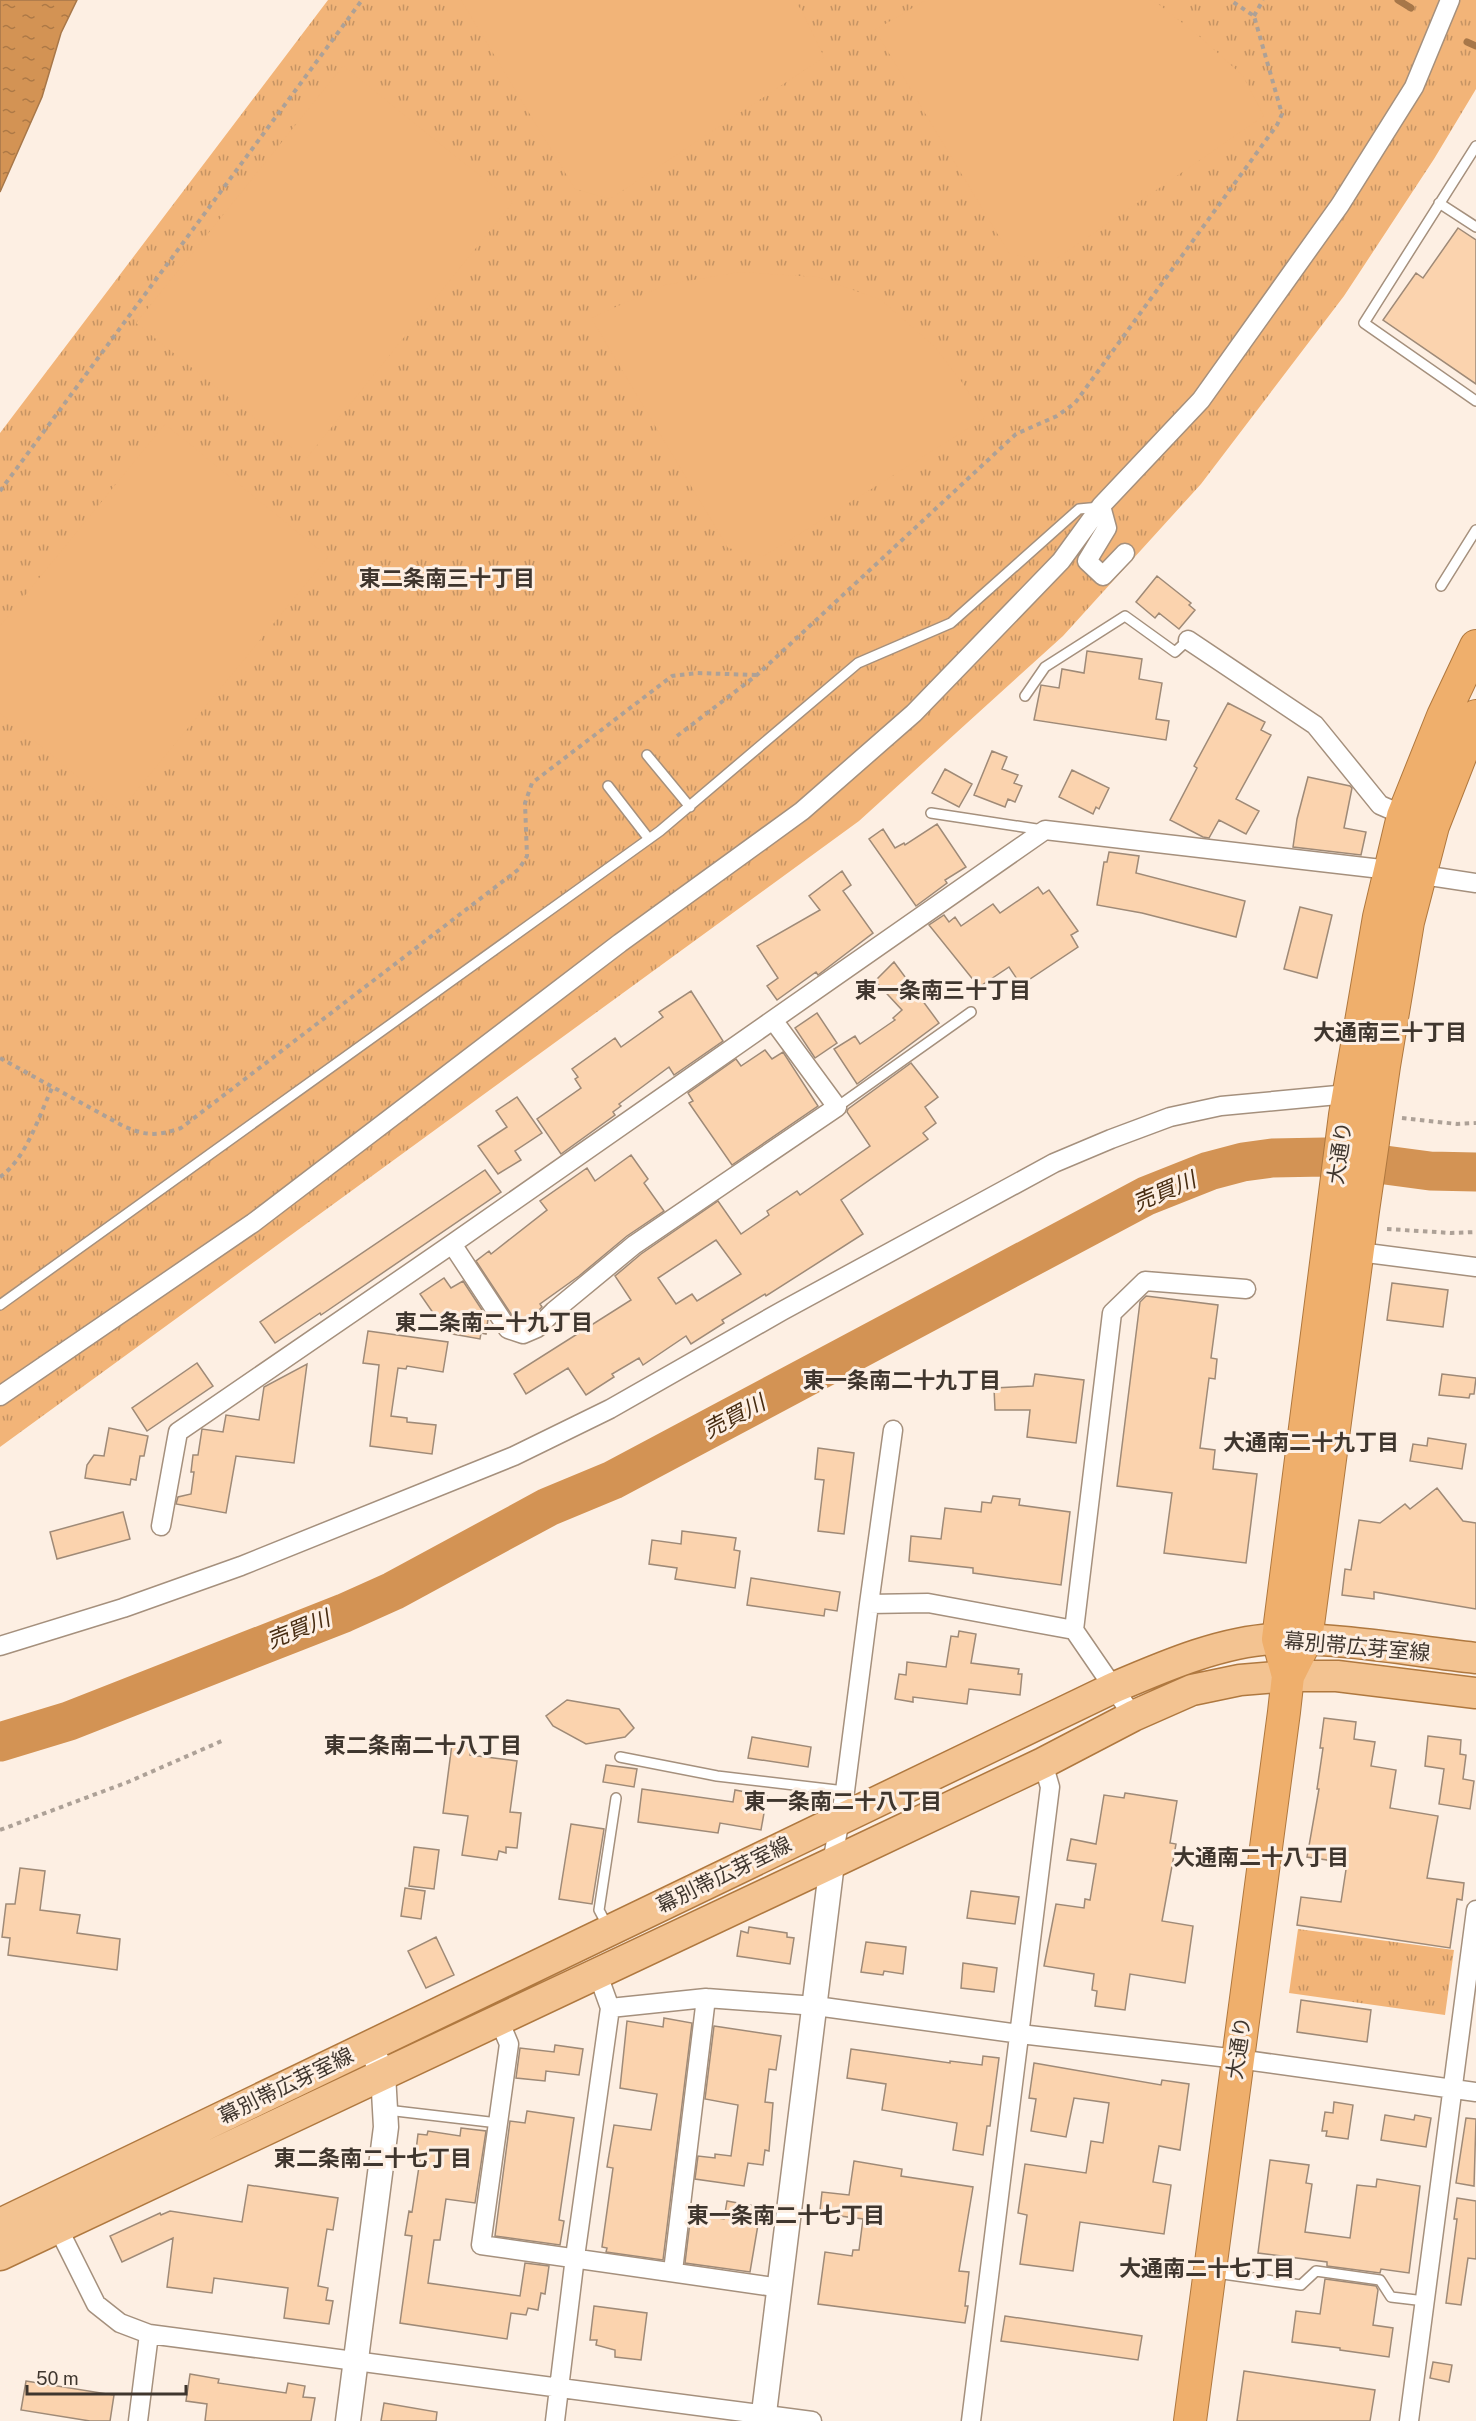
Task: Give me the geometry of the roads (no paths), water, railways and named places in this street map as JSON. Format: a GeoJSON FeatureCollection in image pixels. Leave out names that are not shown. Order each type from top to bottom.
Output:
{"type":"FeatureCollection","features":[{"type":"Feature","properties":{"kind":"highway","name":"大通り"},"geometry":{"type":"LineString","coordinates":[[1190,2421],[1288,1676],[1333,1207],[1347,1105],[1379,917],[1403,816],[1443,716],[1476,646]]}},
{"type":"Feature","properties":{"kind":"highway","name":"大通り"},"geometry":{"type":"LineString","coordinates":[[1292,1640],[1361,1230],[1406,933],[1433,826],[1476,716]]}},
{"type":"Feature","properties":{"kind":"main road","name":"幕別帯広芽室線"},"geometry":{"type":"LineString","coordinates":[[0,2224],[610,1931],[842,1805],[1167,1665],[1231,1646],[1292,1640],[1359,1644],[1476,1658]]}},
{"type":"Feature","properties":{"kind":"main road","name":"幕別帯広芽室線"},"geometry":{"type":"LineString","coordinates":[[0,2255],[1043,1763],[1133,1716],[1192,1690],[1240,1680],[1288,1676],[1337,1676],[1476,1693]]}},
{"type":"Feature","properties":{"kind":"street"},"geometry":{"type":"LineString","coordinates":[[0,1396],[253,1223],[620,943],[802,811],[914,713],[1061,561],[1101,506],[1201,400],[1340,205],[1414,87],[1450,0]]}},
{"type":"Feature","properties":{"kind":"street"},"geometry":{"type":"LineString","coordinates":[[1101,506],[1107,528],[1087,561],[1103,576],[1125,553]]}},
{"type":"Feature","properties":{"kind":"street"},"geometry":{"type":"LineString","coordinates":[[1188,640],[1315,725],[1380,805],[1433,826]]}},
{"type":"Feature","properties":{"kind":"street"},"geometry":{"type":"LineString","coordinates":[[161,1527],[178,1432],[1045,831],[1390,870],[1476,883]]}},
{"type":"Feature","properties":{"kind":"street"},"geometry":{"type":"LineString","coordinates":[[452,1244],[508,1329],[523,1334],[537,1328],[554,1311],[634,1245],[837,1107],[773,1020]]}},
{"type":"Feature","properties":{"kind":"street"},"geometry":{"type":"LineString","coordinates":[[0,1646],[123,1608],[241,1566],[514,1456],[610,1409],[782,1311],[1054,1163],[1111,1138],[1170,1117],[1221,1106],[1347,1105]]}},
{"type":"Feature","properties":{"kind":"street"},"geometry":{"type":"LineString","coordinates":[[1361,1230],[1476,1267]]}},
{"type":"Feature","properties":{"kind":"street"},"geometry":{"type":"LineString","coordinates":[[1133,1716],[1074,1630],[1112,1313],[1145,1281],[1246,1289]]}},
{"type":"Feature","properties":{"kind":"street"},"geometry":{"type":"LineString","coordinates":[[764,2417],[832,1863],[842,1805],[893,1430]]}},
{"type":"Feature","properties":{"kind":"street"},"geometry":{"type":"LineString","coordinates":[[869,1604],[928,1603],[1074,1630]]}},
{"type":"Feature","properties":{"kind":"street"},"geometry":{"type":"LineString","coordinates":[[970,2421],[1050,1787],[1043,1763]]}},
{"type":"Feature","properties":{"kind":"street"},"geometry":{"type":"LineString","coordinates":[[1409,2421],[1476,1910]]}},
{"type":"Feature","properties":{"kind":"street"},"geometry":{"type":"LineString","coordinates":[[555,2421],[575,2257],[610,2008],[597,1972]]}},
{"type":"Feature","properties":{"kind":"street"},"geometry":{"type":"LineString","coordinates":[[610,2008],[706,1998],[816,2006],[1020,2034],[1238,2059],[1476,2092]]}},
{"type":"Feature","properties":{"kind":"street"},"geometry":{"type":"LineString","coordinates":[[673,2271],[706,1998]]}},
{"type":"Feature","properties":{"kind":"street"},"geometry":{"type":"LineString","coordinates":[[499,2020],[509,2044],[481,2245],[781,2288]]}},
{"type":"Feature","properties":{"kind":"street"},"geometry":{"type":"LineString","coordinates":[[348,2421],[386,2127],[383,2074],[370,2046]]}},
{"type":"Feature","properties":{"kind":"street"},"geometry":{"type":"LineString","coordinates":[[58,2228],[96,2304],[120,2323],[149,2334],[559,2386],[764,2417],[812,2421]]}},
{"type":"Feature","properties":{"kind":"street"},"geometry":{"type":"LineString","coordinates":[[138,2421],[149,2334]]}},
{"type":"Feature","properties":{"kind":"lane"},"geometry":{"type":"LineString","coordinates":[[1476,146],[1364,323],[1476,401]]}},
{"type":"Feature","properties":{"kind":"lane"},"geometry":{"type":"LineString","coordinates":[[1440,203],[1476,227]]}},
{"type":"Feature","properties":{"kind":"lane"},"geometry":{"type":"LineString","coordinates":[[0,1292],[3,1303],[650,839],[858,663],[951,623],[1079,509],[1101,506]]}},
{"type":"Feature","properties":{"kind":"lane"},"geometry":{"type":"LineString","coordinates":[[1441,586],[1476,530]]}},
{"type":"Feature","properties":{"kind":"lane"},"geometry":{"type":"LineString","coordinates":[[1025,696],[1045,667],[1125,616],[1175,652],[1188,640]]}},
{"type":"Feature","properties":{"kind":"lane"},"geometry":{"type":"LineString","coordinates":[[646,755],[690,807]]}},
{"type":"Feature","properties":{"kind":"lane"},"geometry":{"type":"LineString","coordinates":[[608,786],[650,839]]}},
{"type":"Feature","properties":{"kind":"lane"},"geometry":{"type":"LineString","coordinates":[[931,813],[1045,831]]}},
{"type":"Feature","properties":{"kind":"lane"},"geometry":{"type":"LineString","coordinates":[[837,1107],[971,1012]]}},
{"type":"Feature","properties":{"kind":"lane"},"geometry":{"type":"LineString","coordinates":[[620,1757],[717,1776],[842,1805]]}},
{"type":"Feature","properties":{"kind":"lane"},"geometry":{"type":"LineString","coordinates":[[610,1931],[599,1910],[616,1798]]}},
{"type":"Feature","properties":{"kind":"lane"},"geometry":{"type":"LineString","coordinates":[[385,2110],[498,2123]]}},
{"type":"Feature","properties":{"kind":"lane"},"geometry":{"type":"LineString","coordinates":[[1210,2272],[1301,2285],[1316,2271],[1380,2280],[1391,2297],[1425,2301]]}},
{"type":"Feature","properties":{"kind":"water"},"geometry":{"type":"Polygon","coordinates":[[[0,0],[77,0],[61,33],[42,97],[0,192],[0,0]]]}},
{"type":"Feature","properties":{"kind":"waterway"},"geometry":{"type":"LineString","coordinates":[[1398,0],[1411,8]]}},
{"type":"Feature","properties":{"kind":"waterway"},"geometry":{"type":"LineString","coordinates":[[1467,42],[1476,46]]}},
{"type":"Feature","properties":{"kind":"waterway","name":"売買川"},"geometry":{"type":"LineString","coordinates":[[0,1742],[69,1721],[344,1613],[393,1591],[548,1507],[613,1480],[1146,1196],[1209,1171],[1243,1162],[1272,1158],[1325,1157],[1430,1171],[1476,1172]]}},
{"type":"Feature","properties":{"kind":"district","name":"東二条南三十丁目"},"geometry":{"type":"Point","coordinates":[447,578]}},
{"type":"Feature","properties":{"kind":"district","name":"東一条南三十丁目"},"geometry":{"type":"Point","coordinates":[943,990]}},
{"type":"Feature","properties":{"kind":"district","name":"大通南三十丁目"},"geometry":{"type":"Point","coordinates":[1390,1032]}},
{"type":"Feature","properties":{"kind":"district","name":"東二条南二十九丁目"},"geometry":{"type":"Point","coordinates":[494,1322]}},
{"type":"Feature","properties":{"kind":"district","name":"東一条南二十九丁目"},"geometry":{"type":"Point","coordinates":[902,1380]}},
{"type":"Feature","properties":{"kind":"district","name":"大通南二十九丁目"},"geometry":{"type":"Point","coordinates":[1311,1442]}},
{"type":"Feature","properties":{"kind":"district","name":"東二条南二十八丁目"},"geometry":{"type":"Point","coordinates":[423,1745]}},
{"type":"Feature","properties":{"kind":"district","name":"東一条南二十八丁目"},"geometry":{"type":"Point","coordinates":[843,1801]}},
{"type":"Feature","properties":{"kind":"district","name":"大通南二十八丁目"},"geometry":{"type":"Point","coordinates":[1261,1857]}},
{"type":"Feature","properties":{"kind":"district","name":"東二条南二十七丁目"},"geometry":{"type":"Point","coordinates":[373,2158]}},
{"type":"Feature","properties":{"kind":"district","name":"東一条南二十七丁目"},"geometry":{"type":"Point","coordinates":[786,2215]}},
{"type":"Feature","properties":{"kind":"district","name":"大通南二十七丁目"},"geometry":{"type":"Point","coordinates":[1207,2268]}}]}
